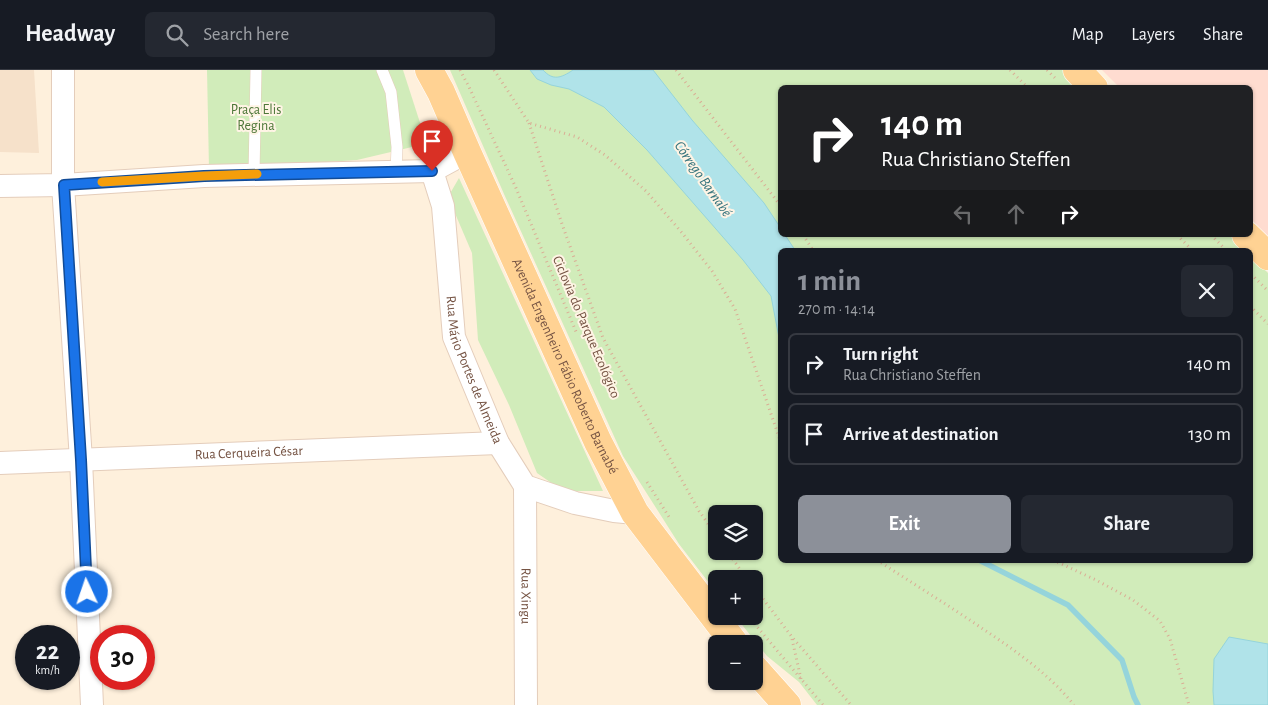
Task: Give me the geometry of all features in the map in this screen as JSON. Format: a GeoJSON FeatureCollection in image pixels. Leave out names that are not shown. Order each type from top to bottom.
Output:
{"type":"FeatureCollection","features":[{"type":"Feature","properties":{"kind":"main road","name":"Avenida Engenheiro Fábio Roberto Barnabé"},"geometry":{"type":"LineString","coordinates":[[429,70],[441,92],[598,442],[635,513],[728,635]]}},
{"type":"Feature","properties":{"kind":"main road"},"geometry":{"type":"LineString","coordinates":[[1077,70],[1091,85]]}},
{"type":"Feature","properties":{"kind":"main road"},"geometry":{"type":"LineString","coordinates":[[1248,237],[1268,256]]}},
{"type":"Feature","properties":{"kind":"main road"},"geometry":{"type":"LineString","coordinates":[[763,678],[787,705]]}},
{"type":"Feature","properties":{"kind":"street"},"geometry":{"type":"LineString","coordinates":[[64,70],[64,185],[81,460],[92,705]]}},
{"type":"Feature","properties":{"kind":"street"},"geometry":{"type":"LineString","coordinates":[[0,186],[64,185],[254,174],[432,171],[467,152]]}},
{"type":"Feature","properties":{"kind":"street","name":"Rua Mário Portes de Almeida"},"geometry":{"type":"LineString","coordinates":[[432,171],[443,206],[454,337],[498,443],[524,486]]}},
{"type":"Feature","properties":{"kind":"street","name":"Rua Cerqueira César"},"geometry":{"type":"LineString","coordinates":[[0,463],[498,443]]}},
{"type":"Feature","properties":{"kind":"street"},"geometry":{"type":"LineString","coordinates":[[524,486],[575,503],[635,513]]}},
{"type":"Feature","properties":{"kind":"street","name":"Rua Xingu"},"geometry":{"type":"LineString","coordinates":[[524,486],[526,705]]}},
{"type":"Feature","properties":{"kind":"lane"},"geometry":{"type":"LineString","coordinates":[[254,174],[256,70]]}},
{"type":"Feature","properties":{"kind":"lane"},"geometry":{"type":"LineString","coordinates":[[382,70],[391,92],[397,148],[396,172]]}},
{"type":"Feature","properties":{"kind":"path","name":"Ciclovia do Parque Ecológico"},"geometry":{"type":"LineString","coordinates":[[460,70],[516,188],[578,335]]}},
{"type":"Feature","properties":{"kind":"path"},"geometry":{"type":"LineString","coordinates":[[494,70],[529,123],[562,224],[603,338],[708,523]]}},
{"type":"Feature","properties":{"kind":"path"},"geometry":{"type":"LineString","coordinates":[[676,70],[778,202]]}},
{"type":"Feature","properties":{"kind":"path"},"geometry":{"type":"LineString","coordinates":[[1010,70],[1025,85]]}},
{"type":"Feature","properties":{"kind":"path"},"geometry":{"type":"LineString","coordinates":[[529,123],[577,137],[605,154],[646,192],[683,234],[712,271],[735,308],[778,434]]}},
{"type":"Feature","properties":{"kind":"path"},"geometry":{"type":"LineString","coordinates":[[804,237],[812,248]]}},
{"type":"Feature","properties":{"kind":"path"},"geometry":{"type":"LineString","coordinates":[[1179,237],[1190,248]]}},
{"type":"Feature","properties":{"kind":"path"},"geometry":{"type":"LineString","coordinates":[[1213,237],[1224,248]]}},
{"type":"Feature","properties":{"kind":"path"},"geometry":{"type":"LineString","coordinates":[[1253,276],[1268,291]]}},
{"type":"Feature","properties":{"kind":"path"},"geometry":{"type":"LineString","coordinates":[[1253,309],[1268,324]]}},
{"type":"Feature","properties":{"kind":"path"},"geometry":{"type":"LineString","coordinates":[[645,478],[671,520]]}},
{"type":"Feature","properties":{"kind":"path"},"geometry":{"type":"LineString","coordinates":[[882,563],[1006,645],[1041,671],[1074,705]]}},
{"type":"Feature","properties":{"kind":"path"},"geometry":{"type":"LineString","coordinates":[[1059,563],[1133,600],[1160,621],[1170,639],[1189,705]]}},
{"type":"Feature","properties":{"kind":"path"},"geometry":{"type":"LineString","coordinates":[[763,599],[792,637],[851,705]]}},
{"type":"Feature","properties":{"kind":"path"},"geometry":{"type":"LineString","coordinates":[[755,625],[823,705]]}},
{"type":"Feature","properties":{"kind":"path"},"geometry":{"type":"LineString","coordinates":[[792,637],[801,680]]}},
{"type":"Feature","properties":{"kind":"shaded area"},"geometry":{"type":"Polygon","coordinates":[[[0,70],[34,70],[39,153],[0,152],[0,70]]]}},
{"type":"Feature","properties":{"kind":"shaded area"},"geometry":{"type":"Polygon","coordinates":[[[1102,70],[1268,70],[1268,236],[1253,221],[1253,85],[1117,85],[1102,70]]]}},
{"type":"Feature","properties":{"kind":"green space","name":"Praça Elis Regina"},"geometry":{"type":"Polygon","coordinates":[[[207,70],[403,70],[423,132],[412,147],[357,160],[209,169],[207,70]]]}},
{"type":"Feature","properties":{"kind":"green space"},"geometry":{"type":"Polygon","coordinates":[[[450,70],[1063,70],[1079,85],[778,85],[778,237],[1232,237],[1243,248],[778,248],[778,563],[1253,563],[1253,258],[1268,273],[1268,705],[817,705],[799,682],[763,651],[763,635],[750,635],[742,625],[763,625],[763,570],[708,570],[708,582],[679,544],[623,456],[450,70]]]}},
{"type":"Feature","properties":{"kind":"green space"},"geometry":{"type":"Polygon","coordinates":[[[459,178],[603,491],[563,491],[537,473],[509,405],[478,340],[472,253],[448,197],[459,178]]]}},
{"type":"Feature","properties":{"kind":"water"},"geometry":{"type":"Polygon","coordinates":[[[530,70],[543,70],[550,76],[557,77],[573,70],[653,70],[692,120],[764,203],[778,224],[778,237],[786,237],[794,248],[778,248],[778,333],[771,296],[743,260],[647,150],[604,107],[569,89],[551,85],[537,79],[530,70]]]}},
{"type":"Feature","properties":{"kind":"water"},"geometry":{"type":"Polygon","coordinates":[[[1229,637],[1268,644],[1268,705],[1214,705],[1214,659],[1229,637]]]}},
{"type":"Feature","properties":{"kind":"waterway","name":"Córrego Barnabé"},"geometry":{"type":"LineString","coordinates":[[985,563],[1068,605],[1122,660],[1138,705]]}},
{"type":"Feature","properties":{"kind":"slow traffic"},"geometry":{"type":"LineString","coordinates":[[102,182],[257,174]]}},
{"type":"Feature","properties":{"kind":"route"},"geometry":{"type":"LineString","coordinates":[[87,592],[64,185],[254,174],[432,171]]}}]}
